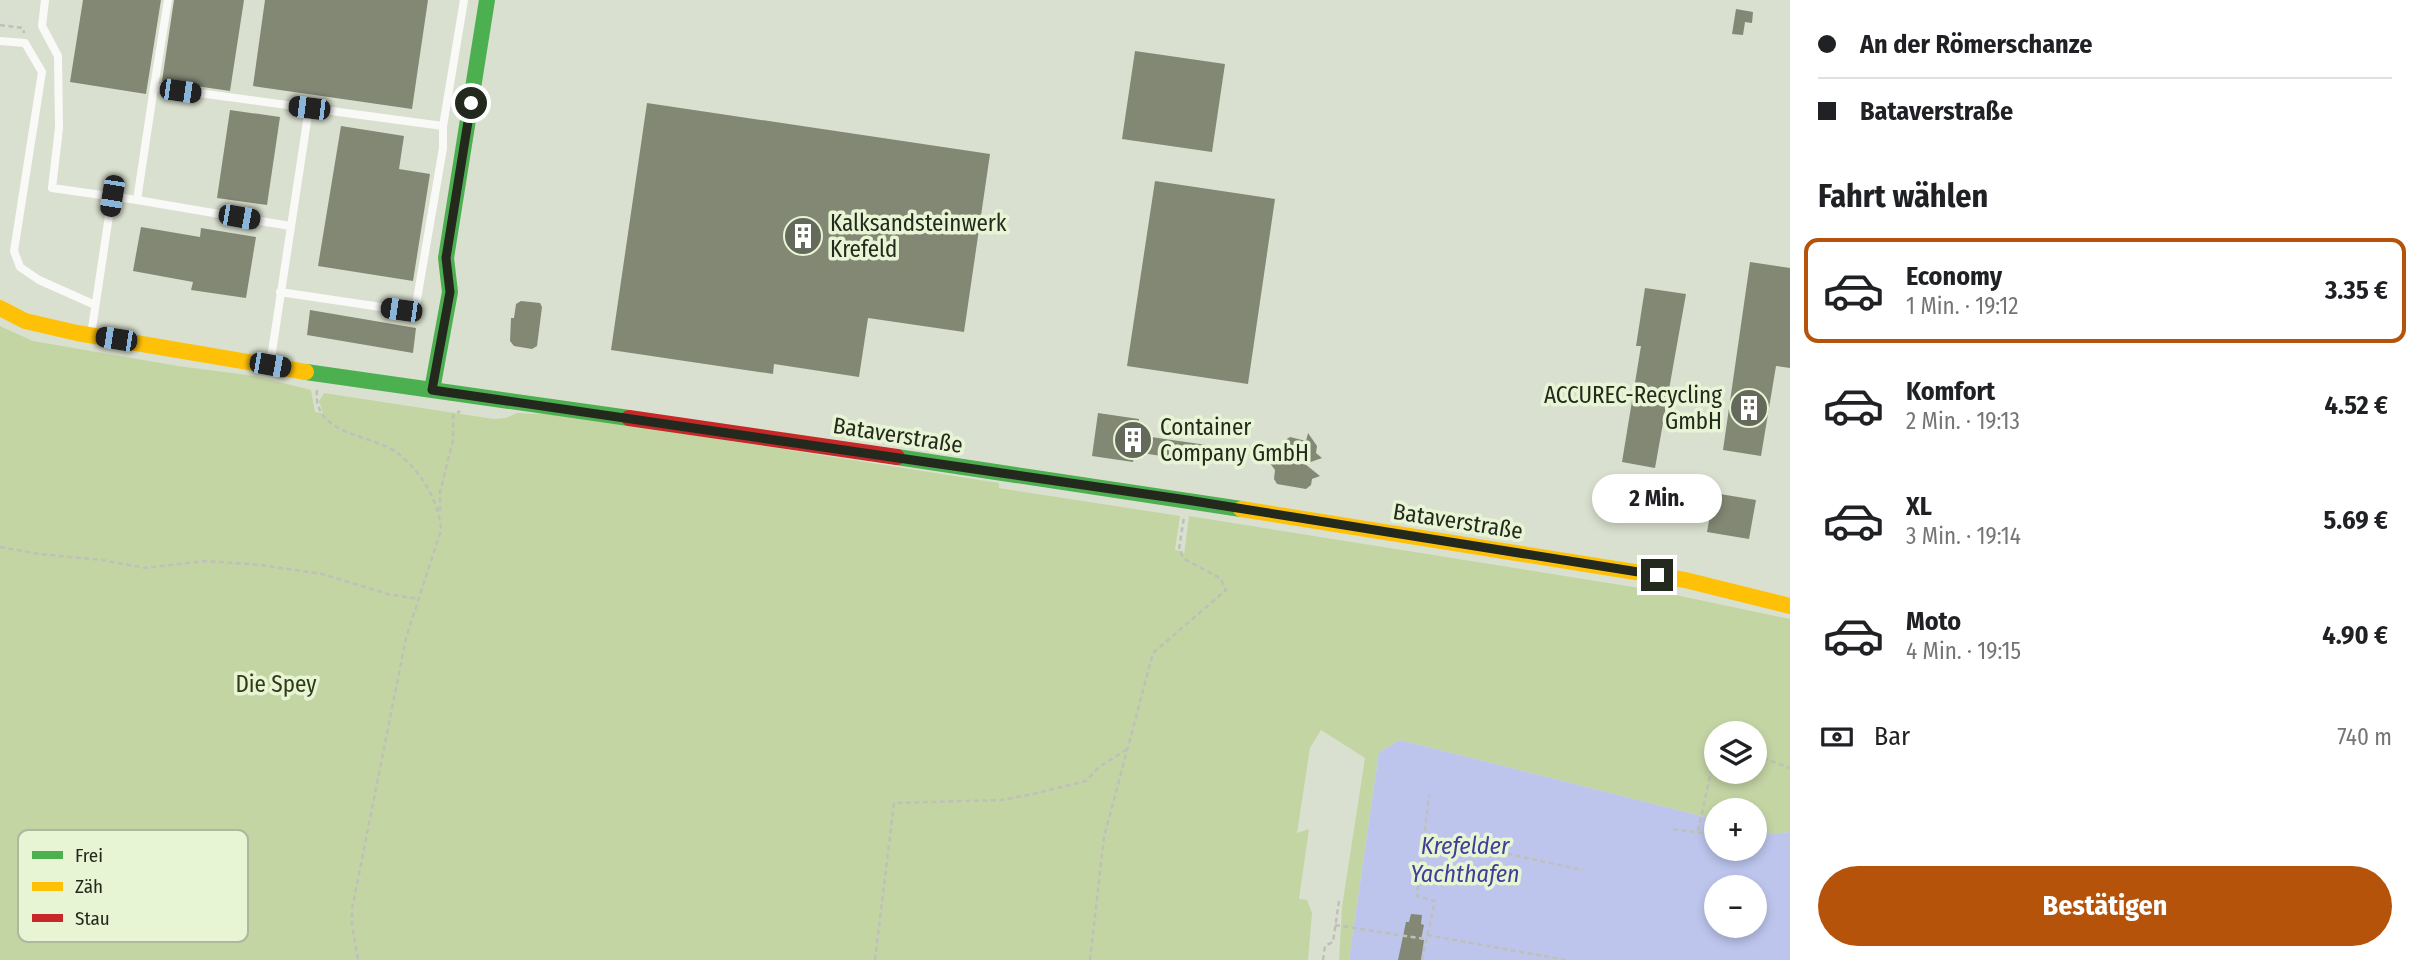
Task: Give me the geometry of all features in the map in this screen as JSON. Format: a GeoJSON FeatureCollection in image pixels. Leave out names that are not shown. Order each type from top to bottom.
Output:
{"type":"FeatureCollection","features":[{"type":"Feature","properties":{"kind":"street"},"geometry":{"type":"LineString","coordinates":[[432,390],[450,292],[446,258],[487,0]]}},
{"type":"Feature","properties":{"kind":"street","name":"Bataverstraße"},"geometry":{"type":"LineString","coordinates":[[0,308],[25,321],[91,335],[320,374],[1187,500],[1685,580],[1790,606]]}},
{"type":"Feature","properties":{"kind":"lane"},"geometry":{"type":"LineString","coordinates":[[45,0],[42,26],[58,56],[59,128],[52,188],[290,226]]}},
{"type":"Feature","properties":{"kind":"lane"},"geometry":{"type":"LineString","coordinates":[[137,200],[168,0]]}},
{"type":"Feature","properties":{"kind":"lane"},"geometry":{"type":"LineString","coordinates":[[280,292],[401,310],[410,310],[416,305],[443,148],[443,126],[464,0]]}},
{"type":"Feature","properties":{"kind":"lane"},"geometry":{"type":"LineString","coordinates":[[0,41],[25,44],[42,72],[14,251],[20,267],[39,280],[95,305]]}},
{"type":"Feature","properties":{"kind":"lane"},"geometry":{"type":"LineString","coordinates":[[154,87],[443,126]]}},
{"type":"Feature","properties":{"kind":"lane"},"geometry":{"type":"LineString","coordinates":[[270,365],[309,108]]}},
{"type":"Feature","properties":{"kind":"lane"},"geometry":{"type":"LineString","coordinates":[[91,335],[112,196]]}},
{"type":"Feature","properties":{"kind":"path"},"geometry":{"type":"LineString","coordinates":[[0,24],[23,28],[25,44]]}},
{"type":"Feature","properties":{"kind":"path"},"geometry":{"type":"LineString","coordinates":[[320,374],[316,400],[319,412],[329,424],[398,454],[418,474],[440,515]]}},
{"type":"Feature","properties":{"kind":"path"},"geometry":{"type":"LineString","coordinates":[[359,960],[352,925],[352,909],[406,638],[441,530],[440,492],[453,440],[453,416],[461,411]]}},
{"type":"Feature","properties":{"kind":"path"},"geometry":{"type":"LineString","coordinates":[[1090,960],[1104,837],[1153,653],[1226,590],[1220,578],[1184,559],[1180,550],[1187,500]]}},
{"type":"Feature","properties":{"kind":"path"},"geometry":{"type":"LineString","coordinates":[[0,547],[145,568],[205,561],[262,565],[322,574],[388,594],[418,599]]}},
{"type":"Feature","properties":{"kind":"path"},"geometry":{"type":"LineString","coordinates":[[875,960],[894,803],[1002,800],[1033,794],[1086,780],[1099,767],[1127,749]]}},
{"type":"Feature","properties":{"kind":"path"},"geometry":{"type":"LineString","coordinates":[[1767,759],[1790,768]]}},
{"type":"Feature","properties":{"kind":"path"},"geometry":{"type":"LineString","coordinates":[[1698,831],[1708,784]]}},
{"type":"Feature","properties":{"kind":"path"},"geometry":{"type":"LineString","coordinates":[[1422,960],[1435,901],[1417,896],[1429,795]]}},
{"type":"Feature","properties":{"kind":"path"},"geometry":{"type":"LineString","coordinates":[[1673,829],[1704,832]]}},
{"type":"Feature","properties":{"kind":"path"},"geometry":{"type":"LineString","coordinates":[[1424,836],[1583,870]]}},
{"type":"Feature","properties":{"kind":"path"},"geometry":{"type":"LineString","coordinates":[[1323,960],[1325,946],[1333,942],[1339,901]]}},
{"type":"Feature","properties":{"kind":"path"},"geometry":{"type":"LineString","coordinates":[[1335,925],[1566,960]]}},
{"type":"Feature","properties":{"kind":"green space","name":"Die Spey"},"geometry":{"type":"Polygon","coordinates":[[[0,326],[33,341],[178,366],[255,376],[311,390],[315,412],[323,413],[319,401],[324,393],[494,419],[517,413],[565,415],[999,483],[999,488],[1180,516],[1175,550],[1183,551],[1184,555],[1189,516],[1652,590],[1790,619],[1790,832],[1767,833],[1767,798],[1704,798],[1704,817],[1400,740],[1379,752],[1349,960],[1339,960],[1342,907],[1365,758],[1321,730],[1310,748],[1297,833],[1309,829],[1299,899],[1307,900],[1312,913],[1308,960],[0,960],[0,326]]]}},
{"type":"Feature","properties":{"kind":"water","name":"Krefelder Yachthafen"},"geometry":{"type":"Polygon","coordinates":[[[1400,740],[1704,817],[1704,861],[1767,861],[1767,833],[1790,832],[1790,960],[1349,960],[1379,752],[1400,740]]]}},
{"type":"Feature","properties":{"kind":"building"},"geometry":{"type":"Polygon","coordinates":[[[83,0],[161,0],[146,94],[70,82],[83,0]]]}},
{"type":"Feature","properties":{"kind":"building"},"geometry":{"type":"Polygon","coordinates":[[[174,0],[244,0],[230,91],[162,81],[174,0]]]}},
{"type":"Feature","properties":{"kind":"building"},"geometry":{"type":"Polygon","coordinates":[[[265,0],[428,0],[412,109],[253,86],[265,0]]]}},
{"type":"Feature","properties":{"kind":"building"},"geometry":{"type":"Polygon","coordinates":[[[1736,9],[1753,12],[1752,23],[1745,22],[1743,35],[1732,34],[1736,9]]]}},
{"type":"Feature","properties":{"kind":"building"},"geometry":{"type":"Polygon","coordinates":[[[1135,51],[1225,64],[1212,152],[1122,139],[1135,51]]]}},
{"type":"Feature","properties":{"kind":"building","name":"Kalksandsteinwerk Krefeld"},"geometry":{"type":"Polygon","coordinates":[[[647,103],[990,154],[964,332],[868,318],[859,377],[774,364],[773,374],[611,350],[647,103]]]}},
{"type":"Feature","properties":{"kind":"building"},"geometry":{"type":"Polygon","coordinates":[[[230,110],[280,117],[267,205],[217,198],[230,110]]]}},
{"type":"Feature","properties":{"kind":"building"},"geometry":{"type":"Polygon","coordinates":[[[341,126],[404,136],[399,169],[430,174],[413,281],[318,266],[341,126]]]}},
{"type":"Feature","properties":{"kind":"building"},"geometry":{"type":"Polygon","coordinates":[[[1155,181],[1275,199],[1248,384],[1127,366],[1155,181]]]}},
{"type":"Feature","properties":{"kind":"building"},"geometry":{"type":"Polygon","coordinates":[[[141,227],[200,237],[201,228],[256,237],[246,298],[191,290],[193,282],[133,271],[141,227]]]}},
{"type":"Feature","properties":{"kind":"building"},"geometry":{"type":"Polygon","coordinates":[[[1750,262],[1790,268],[1790,368],[1776,366],[1761,456],[1723,450],[1750,262]]]}},
{"type":"Feature","properties":{"kind":"building"},"geometry":{"type":"Polygon","coordinates":[[[1645,288],[1686,294],[1655,468],[1622,462],[1641,346],[1636,346],[1645,288]]]}},
{"type":"Feature","properties":{"kind":"building"},"geometry":{"type":"Polygon","coordinates":[[[521,301],[540,303],[542,307],[537,346],[532,349],[514,346],[510,341],[511,318],[514,318],[516,304],[521,301]]]}},
{"type":"Feature","properties":{"kind":"building"},"geometry":{"type":"Polygon","coordinates":[[[310,310],[416,328],[413,353],[307,335],[310,310]]]}},
{"type":"Feature","properties":{"kind":"building","name":"Container Company GmbH"},"geometry":{"type":"Polygon","coordinates":[[[1098,413],[1139,419],[1137,435],[1207,445],[1204,462],[1134,452],[1133,462],[1092,456],[1098,413]]]}},
{"type":"Feature","properties":{"kind":"building"},"geometry":{"type":"Polygon","coordinates":[[[1308,433],[1317,446],[1316,453],[1322,458],[1305,464],[1320,476],[1312,479],[1311,485],[1306,489],[1277,484],[1269,457],[1274,453],[1281,454],[1284,441],[1290,437],[1306,441],[1308,433]]]}},
{"type":"Feature","properties":{"kind":"building"},"geometry":{"type":"Polygon","coordinates":[[[1714,493],[1756,500],[1749,539],[1707,532],[1714,493]]]}},
{"type":"Feature","properties":{"kind":"building"},"geometry":{"type":"Polygon","coordinates":[[[1411,914],[1422,915],[1421,924],[1424,925],[1421,940],[1424,940],[1421,960],[1398,960],[1406,922],[1409,922],[1411,914]]]}},
{"type":"Feature","properties":{"kind":"traffic: fast"},"geometry":{"type":"LineString","coordinates":[[432,390],[450,292],[446,258],[487,0]]}},
{"type":"Feature","properties":{"kind":"traffic: fast"},"geometry":{"type":"LineString","coordinates":[[306,372],[629,418]]}},
{"type":"Feature","properties":{"kind":"traffic: fast"},"geometry":{"type":"LineString","coordinates":[[897,457],[1241,509]]}},
{"type":"Feature","properties":{"kind":"traffic: slow"},"geometry":{"type":"LineString","coordinates":[[0,308],[25,321],[77,333],[306,372]]}},
{"type":"Feature","properties":{"kind":"traffic: slow"},"geometry":{"type":"LineString","coordinates":[[1241,509],[1685,580],[1790,606]]}},
{"type":"Feature","properties":{"kind":"traffic: jam"},"geometry":{"type":"LineString","coordinates":[[629,418],[897,457]]}},
{"type":"Feature","properties":{"kind":"place","name":"Kalksandsteinwerk Krefeld"},"geometry":{"type":"Point","coordinates":[803,236]}},
{"type":"Feature","properties":{"kind":"place","name":"ACCUREC-Recycling GmbH"},"geometry":{"type":"Point","coordinates":[1749,408]}},
{"type":"Feature","properties":{"kind":"place","name":"Container Company GmbH"},"geometry":{"type":"Point","coordinates":[1133,440]}},
{"type":"Feature","properties":{"kind":"route"},"geometry":{"type":"LineString","coordinates":[[471,103],[446,258],[450,292],[432,390],[1187,500],[1657,575]]}}]}
